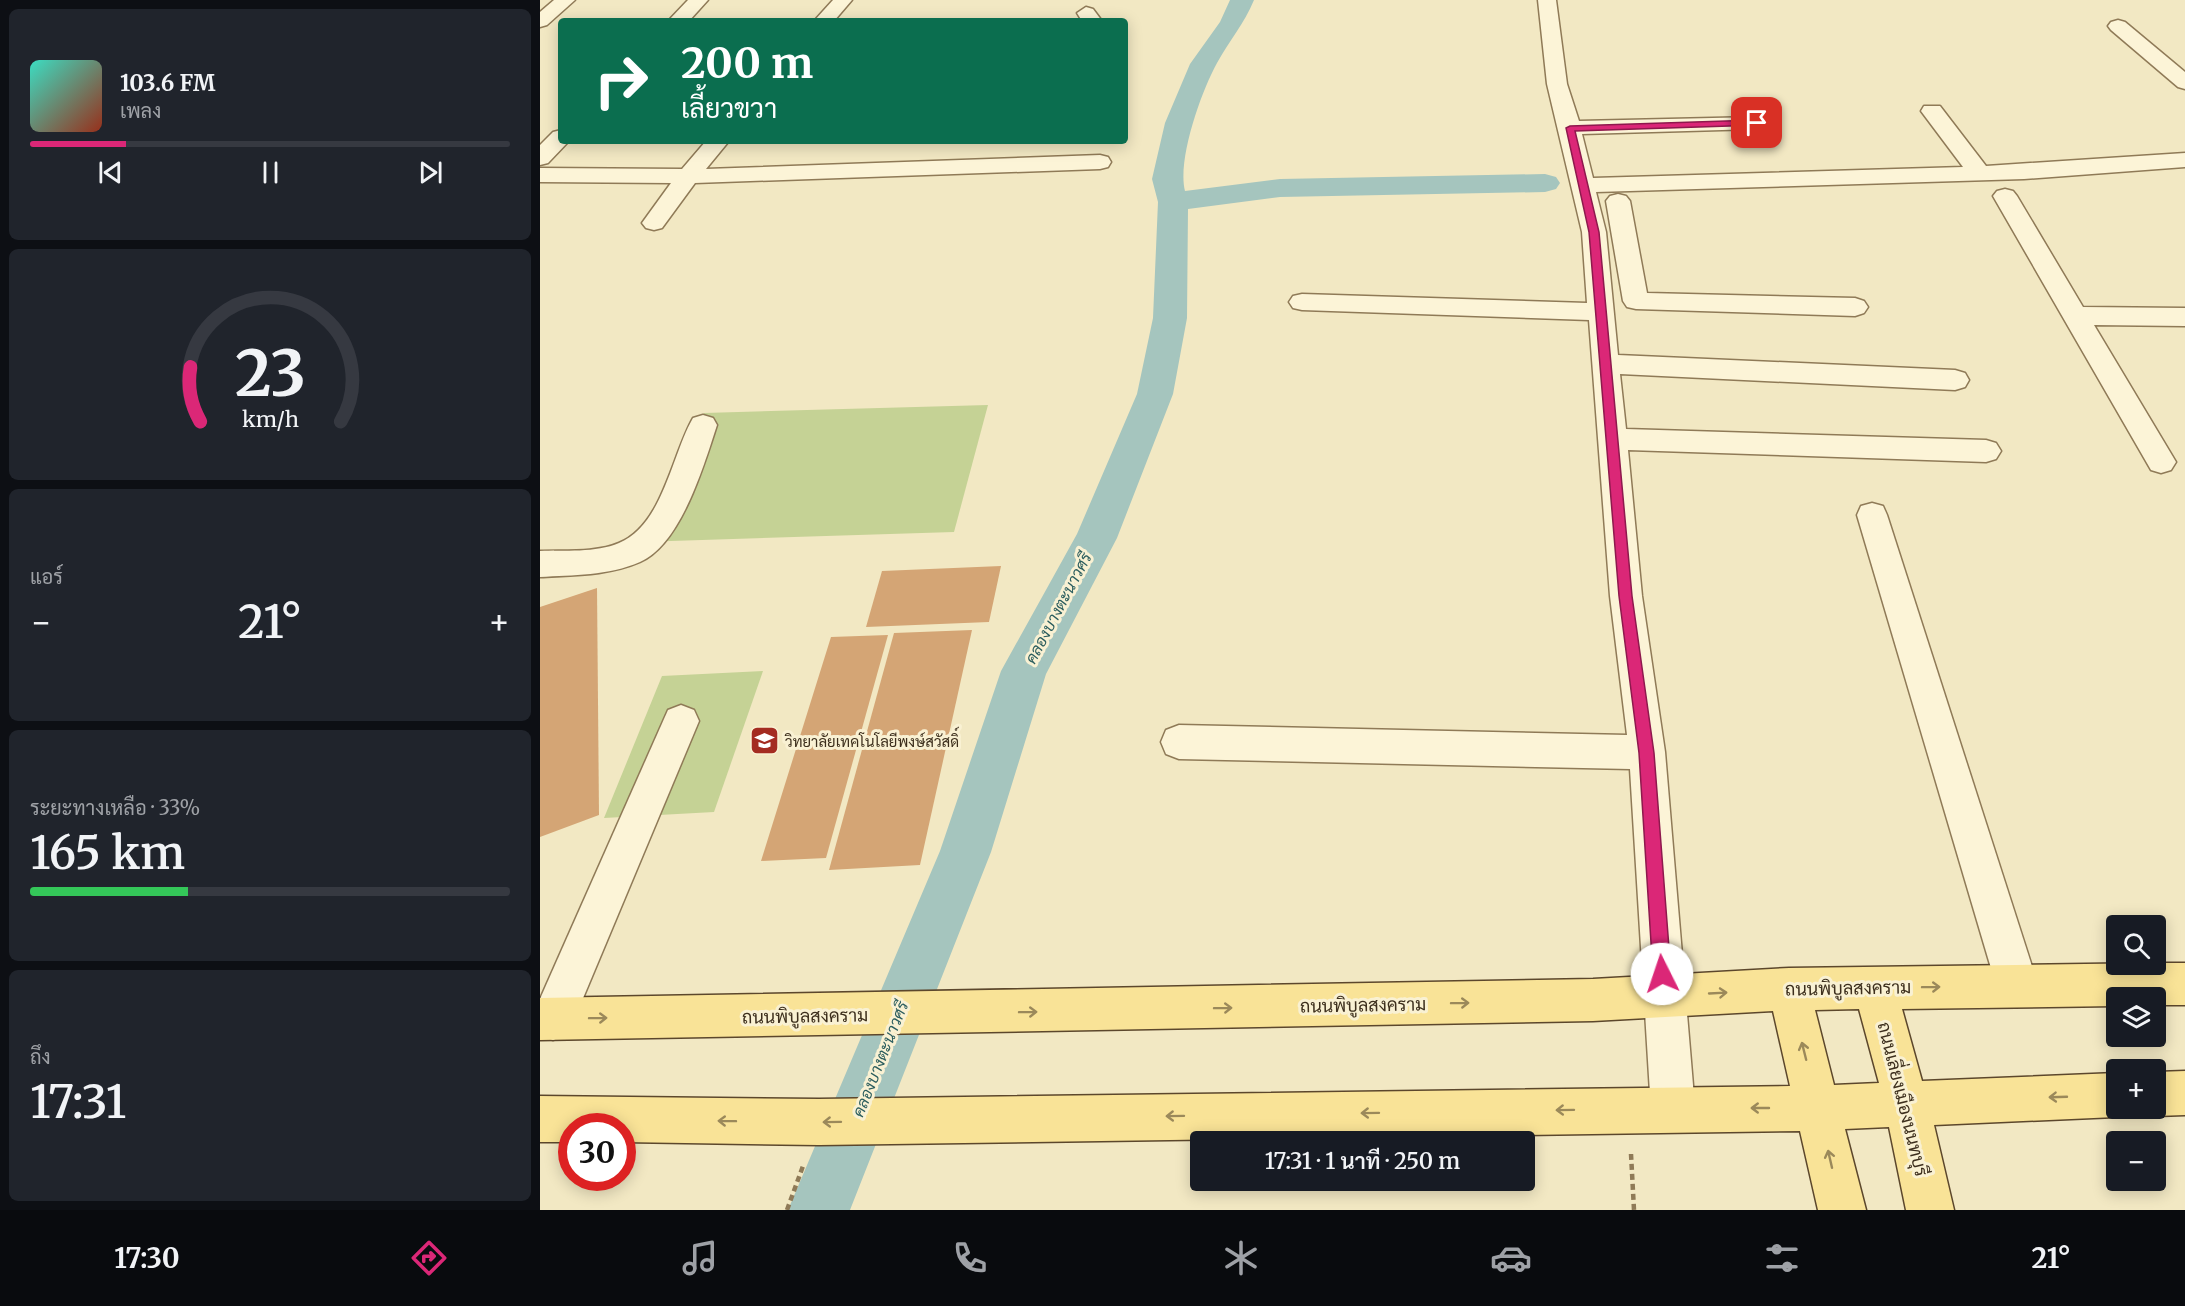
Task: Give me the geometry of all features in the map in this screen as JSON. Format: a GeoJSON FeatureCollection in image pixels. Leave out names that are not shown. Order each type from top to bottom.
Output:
{"type":"FeatureCollection","features":[{"type":"Feature","properties":{"kind":"main road","name":"ถนนพิบูลสงคราม"},"geometry":{"type":"LineString","coordinates":[[547,1019],[842,1016],[1569,1001],[1789,989],[2185,984]]}},
{"type":"Feature","properties":{"kind":"main road","name":"ถนนเลี่ยงเมืองนนทบุรี"},"geometry":{"type":"LineString","coordinates":[[1875,988],[1906,1102],[1930,1210]]}},
{"type":"Feature","properties":{"kind":"main road"},"geometry":{"type":"LineString","coordinates":[[1789,989],[1842,1210]]}},
{"type":"Feature","properties":{"kind":"main road"},"geometry":{"type":"LineString","coordinates":[[2166,1094],[2185,1093]]}},
{"type":"Feature","properties":{"kind":"main road"},"geometry":{"type":"LineString","coordinates":[[540,1119],[785,1122],[1673,1108],[1818,1108],[1906,1102],[2106,1095]]}},
{"type":"Feature","properties":{"kind":"street"},"geometry":{"type":"LineString","coordinates":[[540,21],[566,0]]}},
{"type":"Feature","properties":{"kind":"street"},"geometry":{"type":"LineString","coordinates":[[681,18],[699,0]]}},
{"type":"Feature","properties":{"kind":"street"},"geometry":{"type":"LineString","coordinates":[[827,18],[843,0]]}},
{"type":"Feature","properties":{"kind":"street"},"geometry":{"type":"LineString","coordinates":[[1546,0],[1557,84],[1583,185],[1609,232],[1636,301],[1855,307]]}},
{"type":"Feature","properties":{"kind":"street"},"geometry":{"type":"LineString","coordinates":[[2118,26],[2185,83]]}},
{"type":"Feature","properties":{"kind":"street"},"geometry":{"type":"LineString","coordinates":[[1932,111],[1979,173]]}},
{"type":"Feature","properties":{"kind":"street"},"geometry":{"type":"LineString","coordinates":[[1570,128],[1757,123]]}},
{"type":"Feature","properties":{"kind":"street"},"geometry":{"type":"LineString","coordinates":[[540,158],[558,140]]}},
{"type":"Feature","properties":{"kind":"street"},"geometry":{"type":"LineString","coordinates":[[654,223],[688,176],[715,144]]}},
{"type":"Feature","properties":{"kind":"street"},"geometry":{"type":"LineString","coordinates":[[1035,164],[1038,144]]}},
{"type":"Feature","properties":{"kind":"street"},"geometry":{"type":"LineString","coordinates":[[1583,185],[1979,173],[2185,160]]}},
{"type":"Feature","properties":{"kind":"street"},"geometry":{"type":"LineString","coordinates":[[540,175],[688,176],[1100,162]]}},
{"type":"Feature","properties":{"kind":"street"},"geometry":{"type":"LineString","coordinates":[[2006,196],[2161,462]]}},
{"type":"Feature","properties":{"kind":"street"},"geometry":{"type":"LineString","coordinates":[[1618,201],[1609,232],[1601,312],[1626,596],[1647,753],[1673,1108]]}},
{"type":"Feature","properties":{"kind":"street"},"geometry":{"type":"LineString","coordinates":[[1302,302],[1601,312]]}},
{"type":"Feature","properties":{"kind":"street"},"geometry":{"type":"LineString","coordinates":[[2074,316],[2185,317]]}},
{"type":"Feature","properties":{"kind":"street"},"geometry":{"type":"LineString","coordinates":[[1606,364],[1955,380]]}},
{"type":"Feature","properties":{"kind":"street"},"geometry":{"type":"LineString","coordinates":[[540,564],[616,557],[632,552],[647,540],[658,525],[685,474],[703,425]]}},
{"type":"Feature","properties":{"kind":"street"},"geometry":{"type":"LineString","coordinates":[[1612,439],[1986,451]]}},
{"type":"Feature","properties":{"kind":"street"},"geometry":{"type":"LineString","coordinates":[[1872,515],[2017,985]]}},
{"type":"Feature","properties":{"kind":"street"},"geometry":{"type":"LineString","coordinates":[[547,1019],[681,722]]}},
{"type":"Feature","properties":{"kind":"street"},"geometry":{"type":"LineString","coordinates":[[1179,742],[1647,753]]}},
{"type":"Feature","properties":{"kind":"path"},"geometry":{"type":"LineString","coordinates":[[1629,1109],[1634,1210]]}},
{"type":"Feature","properties":{"kind":"green space"},"geometry":{"type":"Polygon","coordinates":[[[988,405],[954,532],[640,542],[704,413],[988,405]]]}},
{"type":"Feature","properties":{"kind":"green space"},"geometry":{"type":"Polygon","coordinates":[[[763,671],[714,812],[604,818],[662,676],[763,671]]]}},
{"type":"Feature","properties":{"kind":"building"},"geometry":{"type":"Polygon","coordinates":[[[1001,566],[989,622],[866,627],[882,571],[1001,566]]]}},
{"type":"Feature","properties":{"kind":"building"},"geometry":{"type":"Polygon","coordinates":[[[597,588],[599,815],[540,837],[540,607],[597,588]]]}},
{"type":"Feature","properties":{"kind":"building"},"geometry":{"type":"Polygon","coordinates":[[[972,630],[920,865],[829,870],[894,633],[972,630]]]}},
{"type":"Feature","properties":{"kind":"building"},"geometry":{"type":"Polygon","coordinates":[[[888,635],[826,858],[761,861],[831,637],[888,635]]]}},
{"type":"Feature","properties":{"kind":"waterway","name":"คลองบางตะนาวศรี"},"geometry":{"type":"LineString","coordinates":[[1173,202],[1167,179],[1179,123],[1203,64],[1232,23],[1242,0]]}},
{"type":"Feature","properties":{"kind":"waterway"},"geometry":{"type":"LineString","coordinates":[[1173,202],[1280,188],[1545,183]]}},
{"type":"Feature","properties":{"kind":"waterway","name":"คลองบางตะนาวศรี"},"geometry":{"type":"LineString","coordinates":[[819,1210],[965,852],[1024,671],[1096,538],[1155,394],[1170,318],[1173,202]]}},
{"type":"Feature","properties":{"kind":"place","name":"วิทยาลัยเทคโนโลยีพงษ์สวัสดิ์"},"geometry":{"type":"Point","coordinates":[764,741]}},
{"type":"Feature","properties":{"kind":"route"},"geometry":{"type":"LineString","coordinates":[[1662,974],[1647,753],[1626,596],[1594,232],[1570,128],[1757,123]]}}]}
